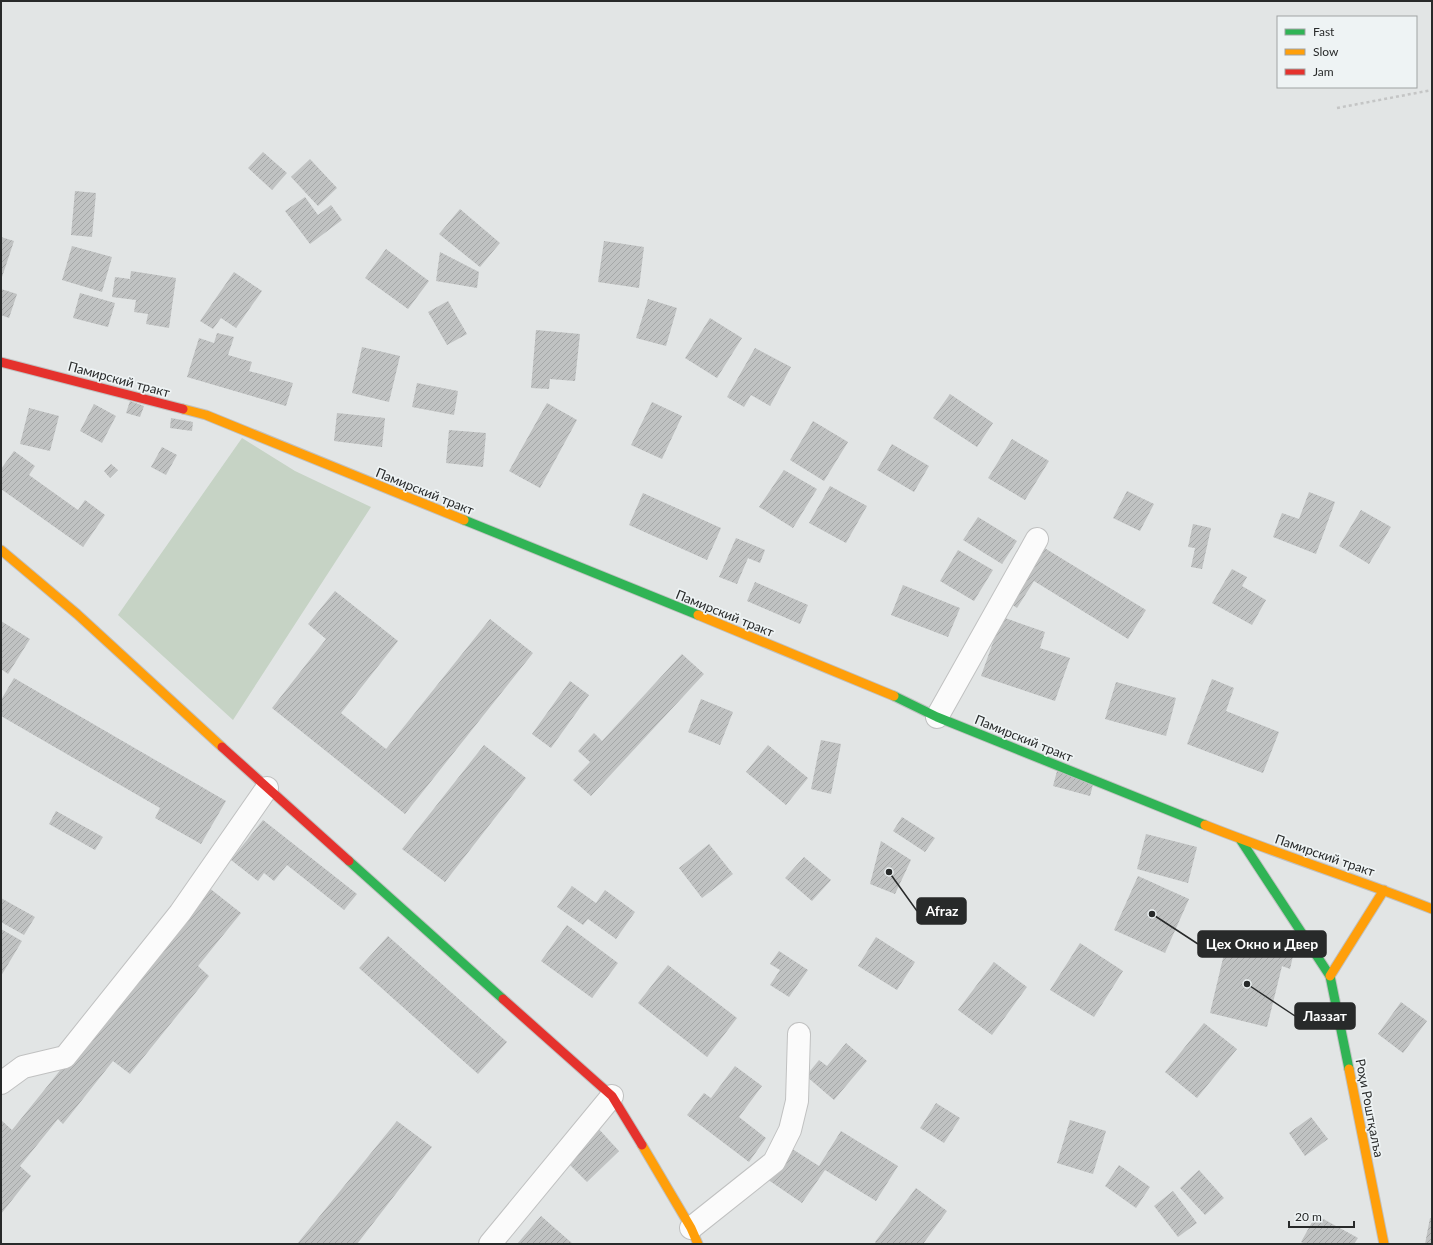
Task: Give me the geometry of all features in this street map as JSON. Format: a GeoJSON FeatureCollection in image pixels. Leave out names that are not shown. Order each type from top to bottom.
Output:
{"type":"FeatureCollection","features":[{"type":"Feature","properties":{"kind":"main road","name":"Памирский тракт"},"geometry":{"type":"LineString","coordinates":[[1,362],[206,415],[895,696],[937,717],[1240,839],[1384,890],[1432,909]]}},
{"type":"Feature","properties":{"kind":"main road"},"geometry":{"type":"LineString","coordinates":[[1,550],[77,614],[268,788],[612,1096],[694,1236]]}},
{"type":"Feature","properties":{"kind":"main road","name":"Роҳи Роштқалъа"},"geometry":{"type":"LineString","coordinates":[[1240,839],[1330,976],[1384,1244]]}},
{"type":"Feature","properties":{"kind":"main road"},"geometry":{"type":"LineString","coordinates":[[1330,976],[1384,890]]}},
{"type":"Feature","properties":{"kind":"street"},"geometry":{"type":"LineString","coordinates":[[937,717],[1037,539]]}},
{"type":"Feature","properties":{"kind":"street"},"geometry":{"type":"LineString","coordinates":[[1,1082],[23,1067],[65,1057],[180,913],[268,788]]}},
{"type":"Feature","properties":{"kind":"street"},"geometry":{"type":"LineString","coordinates":[[694,1236],[774,1162],[790,1130],[797,1100],[799,1034]]}},
{"type":"Feature","properties":{"kind":"street"},"geometry":{"type":"LineString","coordinates":[[490,1244],[612,1096]]}},
{"type":"Feature","properties":{"kind":"path"},"geometry":{"type":"LineString","coordinates":[[1337,108],[1432,90]]}},
{"type":"Feature","properties":{"kind":"green space"},"geometry":{"type":"Polygon","coordinates":[[[242,438],[295,471],[371,507],[233,720],[118,615],[242,438]]]}},
{"type":"Feature","properties":{"kind":"building"},"geometry":{"type":"Polygon","coordinates":[[[263,152],[287,173],[272,190],[248,168],[263,152]]]}},
{"type":"Feature","properties":{"kind":"building"},"geometry":{"type":"Polygon","coordinates":[[[310,159],[337,188],[318,206],[291,177],[310,159]]]}},
{"type":"Feature","properties":{"kind":"building"},"geometry":{"type":"Polygon","coordinates":[[[75,191],[96,193],[92,237],[71,235],[75,191]]]}},
{"type":"Feature","properties":{"kind":"building"},"geometry":{"type":"Polygon","coordinates":[[[305,197],[318,215],[331,205],[342,220],[310,244],[285,211],[305,197]]]}},
{"type":"Feature","properties":{"kind":"building"},"geometry":{"type":"Polygon","coordinates":[[[460,209],[500,243],[480,267],[439,234],[460,209]]]}},
{"type":"Feature","properties":{"kind":"building"},"geometry":{"type":"Polygon","coordinates":[[[1,237],[14,241],[2,277],[1,277],[1,237]]]}},
{"type":"Feature","properties":{"kind":"building"},"geometry":{"type":"Polygon","coordinates":[[[604,241],[644,247],[639,288],[598,282],[604,241]]]}},
{"type":"Feature","properties":{"kind":"building"},"geometry":{"type":"Polygon","coordinates":[[[72,246],[112,257],[102,292],[62,280],[72,246]]]}},
{"type":"Feature","properties":{"kind":"building"},"geometry":{"type":"Polygon","coordinates":[[[386,249],[429,281],[408,309],[365,278],[386,249]]]}},
{"type":"Feature","properties":{"kind":"building"},"geometry":{"type":"Polygon","coordinates":[[[440,252],[479,272],[477,288],[436,281],[440,252]]]}},
{"type":"Feature","properties":{"kind":"building"},"geometry":{"type":"Polygon","coordinates":[[[131,271],[176,278],[169,328],[146,324],[148,314],[134,312],[136,300],[112,297],[115,277],[130,279],[131,271]]]}},
{"type":"Feature","properties":{"kind":"building"},"geometry":{"type":"Polygon","coordinates":[[[234,272],[262,291],[236,328],[221,318],[213,329],[200,321],[234,272]]]}},
{"type":"Feature","properties":{"kind":"building"},"geometry":{"type":"Polygon","coordinates":[[[1,289],[17,294],[9,318],[1,315],[1,289]]]}},
{"type":"Feature","properties":{"kind":"building"},"geometry":{"type":"Polygon","coordinates":[[[80,293],[115,303],[108,327],[73,318],[80,293]]]}},
{"type":"Feature","properties":{"kind":"building"},"geometry":{"type":"Polygon","coordinates":[[[648,299],[677,308],[666,346],[636,338],[648,299]]]}},
{"type":"Feature","properties":{"kind":"building"},"geometry":{"type":"Polygon","coordinates":[[[448,301],[467,334],[447,345],[428,312],[448,301]]]}},
{"type":"Feature","properties":{"kind":"building"},"geometry":{"type":"Polygon","coordinates":[[[710,318],[742,338],[717,378],[685,358],[710,318]]]}},
{"type":"Feature","properties":{"kind":"building"},"geometry":{"type":"Polygon","coordinates":[[[536,330],[580,334],[575,381],[550,379],[549,389],[531,388],[536,330]]]}},
{"type":"Feature","properties":{"kind":"building"},"geometry":{"type":"Polygon","coordinates":[[[217,333],[234,337],[228,355],[252,362],[249,371],[293,383],[286,406],[187,377],[199,338],[214,343],[217,333]]]}},
{"type":"Feature","properties":{"kind":"building"},"geometry":{"type":"Polygon","coordinates":[[[362,347],[400,356],[389,402],[352,393],[362,347]]]}},
{"type":"Feature","properties":{"kind":"building"},"geometry":{"type":"Polygon","coordinates":[[[755,348],[791,367],[770,406],[751,395],[744,407],[727,397],[755,348]]]}},
{"type":"Feature","properties":{"kind":"building"},"geometry":{"type":"Polygon","coordinates":[[[417,383],[458,391],[454,415],[412,407],[417,383]]]}},
{"type":"Feature","properties":{"kind":"building"},"geometry":{"type":"Polygon","coordinates":[[[950,394],[993,423],[977,447],[933,418],[950,394]]]}},
{"type":"Feature","properties":{"kind":"building"},"geometry":{"type":"Polygon","coordinates":[[[130,401],[144,406],[140,417],[126,413],[130,401]]]}},
{"type":"Feature","properties":{"kind":"building"},"geometry":{"type":"Polygon","coordinates":[[[652,402],[682,416],[662,459],[631,445],[652,402]]]}},
{"type":"Feature","properties":{"kind":"building"},"geometry":{"type":"Polygon","coordinates":[[[547,403],[577,420],[540,488],[509,471],[547,403]]]}},
{"type":"Feature","properties":{"kind":"building"},"geometry":{"type":"Polygon","coordinates":[[[94,404],[116,416],[102,443],[80,431],[94,404]]]}},
{"type":"Feature","properties":{"kind":"building"},"geometry":{"type":"Polygon","coordinates":[[[29,408],[59,416],[50,451],[20,444],[29,408]]]}},
{"type":"Feature","properties":{"kind":"building"},"geometry":{"type":"Polygon","coordinates":[[[337,413],[385,418],[382,447],[334,441],[337,413]]]}},
{"type":"Feature","properties":{"kind":"building"},"geometry":{"type":"Polygon","coordinates":[[[171,418],[193,422],[192,431],[170,428],[171,418]]]}},
{"type":"Feature","properties":{"kind":"building"},"geometry":{"type":"Polygon","coordinates":[[[813,421],[848,442],[824,481],[790,460],[813,421]]]}},
{"type":"Feature","properties":{"kind":"building"},"geometry":{"type":"Polygon","coordinates":[[[449,430],[486,433],[483,467],[446,463],[449,430]]]}},
{"type":"Feature","properties":{"kind":"building"},"geometry":{"type":"Polygon","coordinates":[[[1012,439],[1049,461],[1025,500],[988,478],[1012,439]]]}},
{"type":"Feature","properties":{"kind":"building"},"geometry":{"type":"Polygon","coordinates":[[[892,444],[929,466],[914,492],[877,470],[892,444]]]}},
{"type":"Feature","properties":{"kind":"building"},"geometry":{"type":"Polygon","coordinates":[[[162,447],[177,455],[166,475],[151,467],[162,447]]]}},
{"type":"Feature","properties":{"kind":"building"},"geometry":{"type":"Polygon","coordinates":[[[14,451],[35,466],[29,475],[78,510],[85,500],[105,515],[83,547],[1,489],[1,469],[14,451]]]}},
{"type":"Feature","properties":{"kind":"building"},"geometry":{"type":"Polygon","coordinates":[[[111,464],[118,470],[110,478],[104,471],[111,464]]]}},
{"type":"Feature","properties":{"kind":"building"},"geometry":{"type":"Polygon","coordinates":[[[784,470],[817,489],[793,528],[759,507],[784,470]]]}},
{"type":"Feature","properties":{"kind":"building"},"geometry":{"type":"Polygon","coordinates":[[[830,486],[867,506],[846,543],[809,523],[830,486]]]}},
{"type":"Feature","properties":{"kind":"building"},"geometry":{"type":"Polygon","coordinates":[[[1127,491],[1154,504],[1140,531],[1113,518],[1127,491]]]}},
{"type":"Feature","properties":{"kind":"building"},"geometry":{"type":"Polygon","coordinates":[[[1309,492],[1335,502],[1316,554],[1273,537],[1282,513],[1299,519],[1309,492]]]}},
{"type":"Feature","properties":{"kind":"building"},"geometry":{"type":"Polygon","coordinates":[[[643,493],[721,528],[707,560],[629,525],[643,493]]]}},
{"type":"Feature","properties":{"kind":"building"},"geometry":{"type":"Polygon","coordinates":[[[1361,510],[1391,527],[1369,564],[1339,546],[1361,510]]]}},
{"type":"Feature","properties":{"kind":"building"},"geometry":{"type":"Polygon","coordinates":[[[978,517],[1017,541],[1002,564],[963,540],[978,517]]]}},
{"type":"Feature","properties":{"kind":"building"},"geometry":{"type":"Polygon","coordinates":[[[1193,524],[1211,528],[1202,569],[1191,567],[1195,548],[1188,547],[1193,524]]]}},
{"type":"Feature","properties":{"kind":"building"},"geometry":{"type":"Polygon","coordinates":[[[736,538],[765,550],[760,563],[748,558],[737,584],[719,577],[736,538]]]}},
{"type":"Feature","properties":{"kind":"building"},"geometry":{"type":"Polygon","coordinates":[[[1038,544],[1146,610],[1128,639],[1034,581],[1017,608],[1004,599],[1038,544]]]}},
{"type":"Feature","properties":{"kind":"building"},"geometry":{"type":"Polygon","coordinates":[[[958,550],[993,570],[974,601],[940,581],[958,550]]]}},
{"type":"Feature","properties":{"kind":"building"},"geometry":{"type":"Polygon","coordinates":[[[1232,569],[1247,577],[1242,586],[1266,600],[1252,625],[1212,603],[1232,569]]]}},
{"type":"Feature","properties":{"kind":"building"},"geometry":{"type":"Polygon","coordinates":[[[755,582],[808,605],[800,624],[747,601],[755,582]]]}},
{"type":"Feature","properties":{"kind":"building"},"geometry":{"type":"Polygon","coordinates":[[[903,585],[960,608],[948,637],[891,615],[903,585]]]}},
{"type":"Feature","properties":{"kind":"building"},"geometry":{"type":"Polygon","coordinates":[[[335,591],[398,641],[341,713],[386,749],[490,619],[533,653],[405,814],[272,708],[326,639],[308,624],[335,591]]]}},
{"type":"Feature","properties":{"kind":"building"},"geometry":{"type":"Polygon","coordinates":[[[1002,617],[1045,632],[1040,648],[1070,658],[1055,701],[981,676],[1002,617]]]}},
{"type":"Feature","properties":{"kind":"building"},"geometry":{"type":"Polygon","coordinates":[[[1,621],[30,639],[8,674],[1,669],[1,621]]]}},
{"type":"Feature","properties":{"kind":"building"},"geometry":{"type":"Polygon","coordinates":[[[682,654],[704,674],[591,796],[573,780],[590,762],[578,751],[594,733],[602,741],[682,654]]]}},
{"type":"Feature","properties":{"kind":"building"},"geometry":{"type":"Polygon","coordinates":[[[14,678],[226,801],[201,844],[155,818],[160,808],[1,716],[1,700],[14,678]]]}},
{"type":"Feature","properties":{"kind":"building"},"geometry":{"type":"Polygon","coordinates":[[[1212,679],[1234,688],[1226,711],[1279,732],[1263,773],[1187,744],[1212,679]]]}},
{"type":"Feature","properties":{"kind":"building"},"geometry":{"type":"Polygon","coordinates":[[[570,681],[589,695],[551,748],[532,734],[570,681]]]}},
{"type":"Feature","properties":{"kind":"building"},"geometry":{"type":"Polygon","coordinates":[[[1116,682],[1176,698],[1166,736],[1105,719],[1116,682]]]}},
{"type":"Feature","properties":{"kind":"building"},"geometry":{"type":"Polygon","coordinates":[[[701,699],[733,712],[720,745],[688,732],[701,699]]]}},
{"type":"Feature","properties":{"kind":"building"},"geometry":{"type":"Polygon","coordinates":[[[821,740],[841,744],[831,794],[811,789],[821,740]]]}},
{"type":"Feature","properties":{"kind":"building"},"geometry":{"type":"Polygon","coordinates":[[[484,745],[526,778],[445,882],[402,849],[484,745]]]}},
{"type":"Feature","properties":{"kind":"building"},"geometry":{"type":"Polygon","coordinates":[[[768,745],[808,778],[786,805],[746,772],[768,745]]]}},
{"type":"Feature","properties":{"kind":"building"},"geometry":{"type":"Polygon","coordinates":[[[1057,771],[1094,781],[1090,796],[1053,786],[1057,771]]]}},
{"type":"Feature","properties":{"kind":"building"},"geometry":{"type":"Polygon","coordinates":[[[56,811],[103,837],[95,850],[49,824],[56,811]]]}},
{"type":"Feature","properties":{"kind":"building"},"geometry":{"type":"Polygon","coordinates":[[[902,817],[935,838],[925,852],[893,831],[902,817]]]}},
{"type":"Feature","properties":{"kind":"building"},"geometry":{"type":"Polygon","coordinates":[[[263,820],[357,894],[344,910],[287,865],[274,881],[264,873],[258,881],[231,860],[263,820]]]}},
{"type":"Feature","properties":{"kind":"building"},"geometry":{"type":"Polygon","coordinates":[[[1146,834],[1197,847],[1188,883],[1137,869],[1146,834]]]}},
{"type":"Feature","properties":{"kind":"building"},"geometry":{"type":"Polygon","coordinates":[[[881,841],[911,860],[895,894],[870,884],[881,841]]]}},
{"type":"Feature","properties":{"kind":"building"},"geometry":{"type":"Polygon","coordinates":[[[709,844],[733,874],[702,898],[679,868],[709,844]]]}},
{"type":"Feature","properties":{"kind":"building"},"geometry":{"type":"Polygon","coordinates":[[[804,857],[831,880],[812,901],[785,878],[804,857]]]}},
{"type":"Feature","properties":{"kind":"building"},"geometry":{"type":"Polygon","coordinates":[[[1138,876],[1189,899],[1165,953],[1114,930],[1138,876]]]}},
{"type":"Feature","properties":{"kind":"building"},"geometry":{"type":"Polygon","coordinates":[[[572,886],[596,903],[605,890],[635,912],[616,939],[588,919],[583,925],[557,907],[572,886]]]}},
{"type":"Feature","properties":{"kind":"building"},"geometry":{"type":"Polygon","coordinates":[[[208,887],[241,913],[198,966],[209,976],[130,1074],[113,1061],[63,1124],[58,1119],[20,1166],[31,1176],[1,1214],[1,1120],[12,1130],[208,887]]]}},
{"type":"Feature","properties":{"kind":"building"},"geometry":{"type":"Polygon","coordinates":[[[1,898],[35,917],[24,935],[1,922],[1,898]]]}},
{"type":"Feature","properties":{"kind":"building"},"geometry":{"type":"Polygon","coordinates":[[[567,925],[618,963],[592,998],[541,961],[567,925]]]}},
{"type":"Feature","properties":{"kind":"building"},"geometry":{"type":"Polygon","coordinates":[[[1,929],[22,941],[1,976],[1,929]]]}},
{"type":"Feature","properties":{"kind":"building"},"geometry":{"type":"Polygon","coordinates":[[[388,936],[507,1042],[478,1074],[359,968],[388,936]]]}},
{"type":"Feature","properties":{"kind":"building"},"geometry":{"type":"Polygon","coordinates":[[[876,937],[915,962],[897,990],[858,966],[876,937]]]}},
{"type":"Feature","properties":{"kind":"building"},"geometry":{"type":"Polygon","coordinates":[[[1228,937],[1294,952],[1290,969],[1282,966],[1267,1027],[1210,1013],[1228,937]]]}},
{"type":"Feature","properties":{"kind":"building"},"geometry":{"type":"Polygon","coordinates":[[[1080,943],[1123,971],[1094,1017],[1050,990],[1080,943]]]}},
{"type":"Feature","properties":{"kind":"building"},"geometry":{"type":"Polygon","coordinates":[[[779,951],[808,970],[789,997],[770,985],[780,970],[770,964],[779,951]]]}},
{"type":"Feature","properties":{"kind":"building"},"geometry":{"type":"Polygon","coordinates":[[[994,962],[1027,987],[992,1035],[958,1010],[994,962]]]}},
{"type":"Feature","properties":{"kind":"building"},"geometry":{"type":"Polygon","coordinates":[[[668,965],[737,1018],[707,1057],[638,1003],[668,965]]]}},
{"type":"Feature","properties":{"kind":"building"},"geometry":{"type":"Polygon","coordinates":[[[1401,1002],[1427,1021],[1403,1053],[1378,1034],[1401,1002]]]}},
{"type":"Feature","properties":{"kind":"building"},"geometry":{"type":"Polygon","coordinates":[[[1204,1023],[1237,1049],[1197,1098],[1165,1072],[1204,1023]]]}},
{"type":"Feature","properties":{"kind":"building"},"geometry":{"type":"Polygon","coordinates":[[[846,1043],[867,1061],[834,1100],[806,1076],[819,1060],[827,1066],[846,1043]]]}},
{"type":"Feature","properties":{"kind":"building"},"geometry":{"type":"Polygon","coordinates":[[[735,1066],[762,1086],[739,1117],[766,1138],[749,1162],[687,1115],[704,1093],[711,1098],[735,1066]]]}},
{"type":"Feature","properties":{"kind":"building"},"geometry":{"type":"Polygon","coordinates":[[[936,1103],[960,1118],[944,1143],[920,1128],[936,1103]]]}},
{"type":"Feature","properties":{"kind":"building"},"geometry":{"type":"Polygon","coordinates":[[[1311,1117],[1328,1139],[1305,1156],[1289,1133],[1311,1117]]]}},
{"type":"Feature","properties":{"kind":"building"},"geometry":{"type":"Polygon","coordinates":[[[1070,1120],[1106,1131],[1093,1174],[1057,1163],[1070,1120]]]}},
{"type":"Feature","properties":{"kind":"building"},"geometry":{"type":"Polygon","coordinates":[[[397,1121],[432,1147],[357,1244],[297,1244],[397,1121]]]}},
{"type":"Feature","properties":{"kind":"building"},"geometry":{"type":"Polygon","coordinates":[[[596,1126],[619,1151],[587,1182],[563,1158],[596,1126]]]}},
{"type":"Feature","properties":{"kind":"building"},"geometry":{"type":"Polygon","coordinates":[[[841,1131],[898,1166],[876,1201],[825,1170],[802,1203],[764,1177],[786,1145],[819,1166],[841,1131]]]}},
{"type":"Feature","properties":{"kind":"building"},"geometry":{"type":"Polygon","coordinates":[[[1119,1165],[1150,1187],[1136,1208],[1105,1186],[1119,1165]]]}},
{"type":"Feature","properties":{"kind":"building"},"geometry":{"type":"Polygon","coordinates":[[[1199,1170],[1224,1198],[1205,1215],[1180,1188],[1199,1170]]]}},
{"type":"Feature","properties":{"kind":"building"},"geometry":{"type":"Polygon","coordinates":[[[916,1188],[947,1211],[923,1244],[877,1244],[875,1242],[916,1188]]]}},
{"type":"Feature","properties":{"kind":"building"},"geometry":{"type":"Polygon","coordinates":[[[1173,1191],[1197,1223],[1178,1237],[1154,1206],[1173,1191]]]}},
{"type":"Feature","properties":{"kind":"building"},"geometry":{"type":"Polygon","coordinates":[[[1316,1215],[1358,1238],[1354,1244],[1305,1244],[1301,1242],[1316,1215]]]}},
{"type":"Feature","properties":{"kind":"building"},"geometry":{"type":"Polygon","coordinates":[[[541,1216],[573,1244],[517,1244],[541,1216]]]}},
{"type":"Feature","properties":{"kind":"building"},"geometry":{"type":"Polygon","coordinates":[[[1430,1218],[1432,1218],[1432,1244],[1425,1244],[1430,1218]]]}},
{"type":"Feature","properties":{"kind":"traffic: fast"},"geometry":{"type":"LineString","coordinates":[[464,520],[698,615]]}},
{"type":"Feature","properties":{"kind":"traffic: fast"},"geometry":{"type":"LineString","coordinates":[[894,696],[937,717],[1205,825]]}},
{"type":"Feature","properties":{"kind":"traffic: fast"},"geometry":{"type":"LineString","coordinates":[[1240,839],[1330,976],[1349,1069]]}},
{"type":"Feature","properties":{"kind":"traffic: fast"},"geometry":{"type":"LineString","coordinates":[[349,861],[503,999]]}},
{"type":"Feature","properties":{"kind":"traffic: slow"},"geometry":{"type":"LineString","coordinates":[[183,409],[206,415],[464,520]]}},
{"type":"Feature","properties":{"kind":"traffic: slow"},"geometry":{"type":"LineString","coordinates":[[1,550],[77,614],[222,747]]}},
{"type":"Feature","properties":{"kind":"traffic: slow"},"geometry":{"type":"LineString","coordinates":[[698,615],[894,696]]}},
{"type":"Feature","properties":{"kind":"traffic: slow"},"geometry":{"type":"LineString","coordinates":[[1205,825],[1432,909]]}},
{"type":"Feature","properties":{"kind":"traffic: slow"},"geometry":{"type":"LineString","coordinates":[[1330,976],[1384,890]]}},
{"type":"Feature","properties":{"kind":"traffic: slow"},"geometry":{"type":"LineString","coordinates":[[1349,1069],[1384,1244]]}},
{"type":"Feature","properties":{"kind":"traffic: slow"},"geometry":{"type":"LineString","coordinates":[[642,1145],[691,1228],[698,1244]]}},
{"type":"Feature","properties":{"kind":"traffic: jam"},"geometry":{"type":"LineString","coordinates":[[1,362],[183,409]]}},
{"type":"Feature","properties":{"kind":"traffic: jam"},"geometry":{"type":"LineString","coordinates":[[222,747],[349,861]]}},
{"type":"Feature","properties":{"kind":"traffic: jam"},"geometry":{"type":"LineString","coordinates":[[503,999],[612,1096],[642,1145]]}},
{"type":"Feature","properties":{"kind":"place","name":"Afraz"},"geometry":{"type":"Point","coordinates":[889,872]}},
{"type":"Feature","properties":{"kind":"place","name":"Цех Окно и Двер"},"geometry":{"type":"Point","coordinates":[1152,914]}},
{"type":"Feature","properties":{"kind":"place","name":"Лаззат"},"geometry":{"type":"Point","coordinates":[1247,984]}}]}
